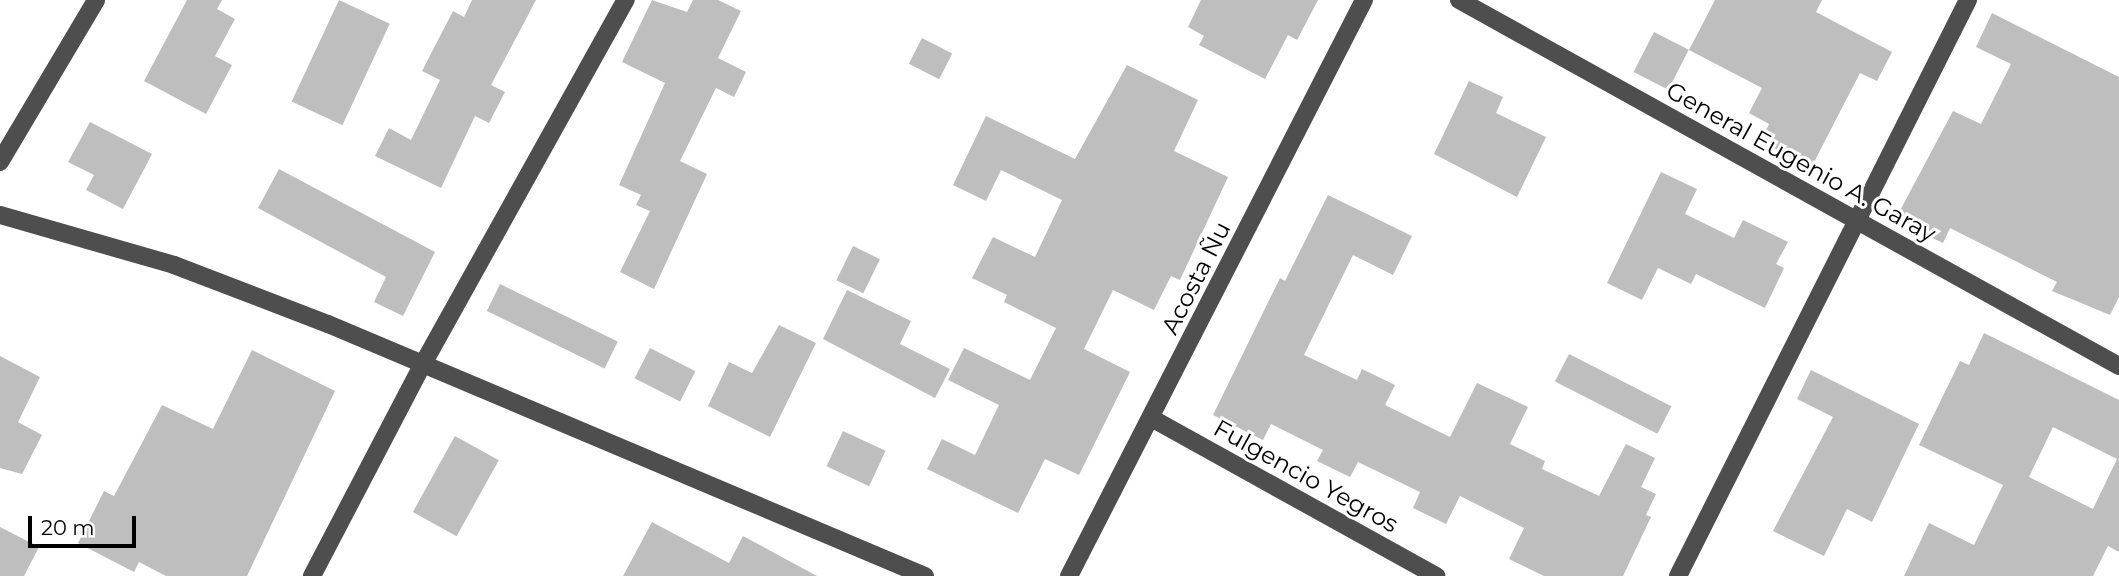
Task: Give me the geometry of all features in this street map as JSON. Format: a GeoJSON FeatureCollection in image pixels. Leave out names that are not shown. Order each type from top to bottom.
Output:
{"type":"FeatureCollection","features":[{"type":"Feature","properties":{"kind":"street"},"geometry":{"type":"LineString","coordinates":[[0,162],[96,0]]}},
{"type":"Feature","properties":{"kind":"street"},"geometry":{"type":"LineString","coordinates":[[312,576],[423,364],[626,0]]}},
{"type":"Feature","properties":{"kind":"street","name":"Acosta Ñu"},"geometry":{"type":"LineString","coordinates":[[1069,576],[1153,419],[1364,0]]}},
{"type":"Feature","properties":{"kind":"street","name":"General Eugenio A. Garay"},"geometry":{"type":"LineString","coordinates":[[1459,0],[2119,366]]}},
{"type":"Feature","properties":{"kind":"street"},"geometry":{"type":"LineString","coordinates":[[1678,576],[1968,0]]}},
{"type":"Feature","properties":{"kind":"street"},"geometry":{"type":"LineString","coordinates":[[0,215],[174,265],[423,364],[925,576]]}},
{"type":"Feature","properties":{"kind":"street","name":"Fulgencio Yegros"},"geometry":{"type":"LineString","coordinates":[[1153,419],[1436,576]]}},
{"type":"Feature","properties":{"kind":"building"},"geometry":{"type":"Polygon","coordinates":[[[187,0],[222,0],[217,9],[235,19],[215,56],[232,65],[206,114],[144,81],[187,0]]]}},
{"type":"Feature","properties":{"kind":"building"},"geometry":{"type":"Polygon","coordinates":[[[339,0],[390,24],[342,125],[292,102],[339,0]]]}},
{"type":"Feature","properties":{"kind":"building"},"geometry":{"type":"Polygon","coordinates":[[[472,0],[536,0],[491,85],[505,92],[489,123],[475,116],[441,188],[375,156],[389,128],[411,140],[440,80],[422,71],[453,11],[464,17],[472,0]]]}},
{"type":"Feature","properties":{"kind":"building"},"geometry":{"type":"Polygon","coordinates":[[[652,0],[687,12],[693,0],[718,0],[741,11],[718,58],[746,72],[734,97],[716,88],[680,161],[707,174],[654,289],[620,272],[650,211],[636,205],[641,195],[619,185],[665,83],[622,62],[652,0]]]}},
{"type":"Feature","properties":{"kind":"building"},"geometry":{"type":"Polygon","coordinates":[[[1201,0],[1318,0],[1297,40],[1288,35],[1265,79],[1199,45],[1204,36],[1188,27],[1201,0]]]}},
{"type":"Feature","properties":{"kind":"building"},"geometry":{"type":"Polygon","coordinates":[[[1715,0],[1822,0],[1816,12],[1892,52],[1877,81],[1860,73],[1811,168],[1761,141],[1769,124],[1749,113],[1762,88],[1689,50],[1715,0]]]}},
{"type":"Feature","properties":{"kind":"building"},"geometry":{"type":"Polygon","coordinates":[[[1992,13],[2119,77],[2119,297],[2110,315],[2052,291],[2057,282],[1950,228],[1943,243],[1895,220],[1953,111],[1981,124],[2011,64],[1976,47],[1992,13]]]}},
{"type":"Feature","properties":{"kind":"building"},"geometry":{"type":"Polygon","coordinates":[[[1654,32],[1689,50],[1668,90],[1634,72],[1654,32]]]}},
{"type":"Feature","properties":{"kind":"building"},"geometry":{"type":"Polygon","coordinates":[[[922,38],[952,53],[939,79],[909,64],[922,38]]]}},
{"type":"Feature","properties":{"kind":"building"},"geometry":{"type":"Polygon","coordinates":[[[1127,65],[1198,100],[1174,151],[1228,177],[1180,280],[1171,276],[1154,310],[1113,290],[1084,349],[1130,372],[1079,475],[1045,459],[1018,513],[927,469],[942,439],[975,455],[999,405],[948,380],[964,348],[1030,380],[1056,328],[1004,302],[1007,295],[972,278],[993,237],[1035,257],[1062,200],[1001,170],[986,201],[953,185],[986,116],[1075,159],[1127,65]]]}},
{"type":"Feature","properties":{"kind":"building"},"geometry":{"type":"Polygon","coordinates":[[[1469,81],[1503,97],[1496,113],[1546,137],[1517,197],[1434,154],[1469,81]]]}},
{"type":"Feature","properties":{"kind":"building"},"geometry":{"type":"Polygon","coordinates":[[[90,122],[152,154],[123,209],[86,190],[94,175],[68,162],[90,122]]]}},
{"type":"Feature","properties":{"kind":"building"},"geometry":{"type":"Polygon","coordinates":[[[279,169],[435,252],[403,316],[374,302],[386,277],[258,208],[279,169]]]}},
{"type":"Feature","properties":{"kind":"building"},"geometry":{"type":"Polygon","coordinates":[[[1661,172],[1697,189],[1685,214],[1734,238],[1743,220],[1788,242],[1776,264],[1784,268],[1765,308],[1696,274],[1691,284],[1658,268],[1642,300],[1607,283],[1661,172]]]}},
{"type":"Feature","properties":{"kind":"building"},"geometry":{"type":"Polygon","coordinates":[[[1328,195],[1412,236],[1393,275],[1353,255],[1304,355],[1357,380],[1362,369],[1395,385],[1385,405],[1450,437],[1477,383],[1528,407],[1510,444],[1545,461],[1542,469],[1599,496],[1626,444],[1655,458],[1641,487],[1656,494],[1646,515],[1651,517],[1623,576],[1544,576],[1509,559],[1524,528],[1460,496],[1446,524],[1413,508],[1420,492],[1358,462],[1350,477],[1317,461],[1323,450],[1271,424],[1263,440],[1213,415],[1280,278],[1285,281],[1328,195]]]}},
{"type":"Feature","properties":{"kind":"building"},"geometry":{"type":"Polygon","coordinates":[[[853,246],[880,259],[863,293],[836,280],[853,246]]]}},
{"type":"Feature","properties":{"kind":"building"},"geometry":{"type":"Polygon","coordinates":[[[500,284],[618,341],[605,368],[487,311],[500,284]]]}},
{"type":"Feature","properties":{"kind":"building"},"geometry":{"type":"Polygon","coordinates":[[[847,290],[911,321],[900,344],[950,369],[935,398],[823,339],[847,290]]]}},
{"type":"Feature","properties":{"kind":"building"},"geometry":{"type":"Polygon","coordinates":[[[779,325],[816,343],[770,437],[708,406],[729,362],[752,373],[779,325]]]}},
{"type":"Feature","properties":{"kind":"building"},"geometry":{"type":"Polygon","coordinates":[[[1984,333],[2119,400],[2119,552],[2108,546],[2093,576],[1904,576],[1929,523],[1974,545],[2003,485],[1919,445],[1960,361],[1969,365],[1984,333]],[[2053,427],[2029,477],[2093,509],[2117,459],[2053,427]]]}},
{"type":"Feature","properties":{"kind":"building"},"geometry":{"type":"Polygon","coordinates":[[[650,348],[695,371],[680,401],[635,378],[650,348]]]}},
{"type":"Feature","properties":{"kind":"building"},"geometry":{"type":"Polygon","coordinates":[[[252,350],[335,391],[247,576],[166,576],[139,562],[134,572],[78,543],[104,491],[114,496],[162,405],[213,429],[252,350]]]}},
{"type":"Feature","properties":{"kind":"building"},"geometry":{"type":"Polygon","coordinates":[[[1569,354],[1671,406],[1657,434],[1555,382],[1569,354]]]}},
{"type":"Feature","properties":{"kind":"building"},"geometry":{"type":"Polygon","coordinates":[[[0,356],[40,377],[18,422],[42,435],[22,474],[0,468],[0,356]]]}},
{"type":"Feature","properties":{"kind":"building"},"geometry":{"type":"Polygon","coordinates":[[[1811,370],[1919,424],[1872,522],[1847,509],[1824,556],[1773,531],[1833,417],[1797,399],[1811,370]]]}},
{"type":"Feature","properties":{"kind":"building"},"geometry":{"type":"Polygon","coordinates":[[[843,431],[886,451],[869,486],[827,466],[843,431]]]}},
{"type":"Feature","properties":{"kind":"building"},"geometry":{"type":"Polygon","coordinates":[[[455,436],[499,460],[457,536],[413,512],[455,436]]]}},
{"type":"Feature","properties":{"kind":"building"},"geometry":{"type":"Polygon","coordinates":[[[652,522],[729,563],[743,536],[817,576],[623,576],[652,522]]]}},
{"type":"Feature","properties":{"kind":"building"},"geometry":{"type":"Polygon","coordinates":[[[0,527],[39,547],[24,576],[0,576],[0,527]]]}}]}
